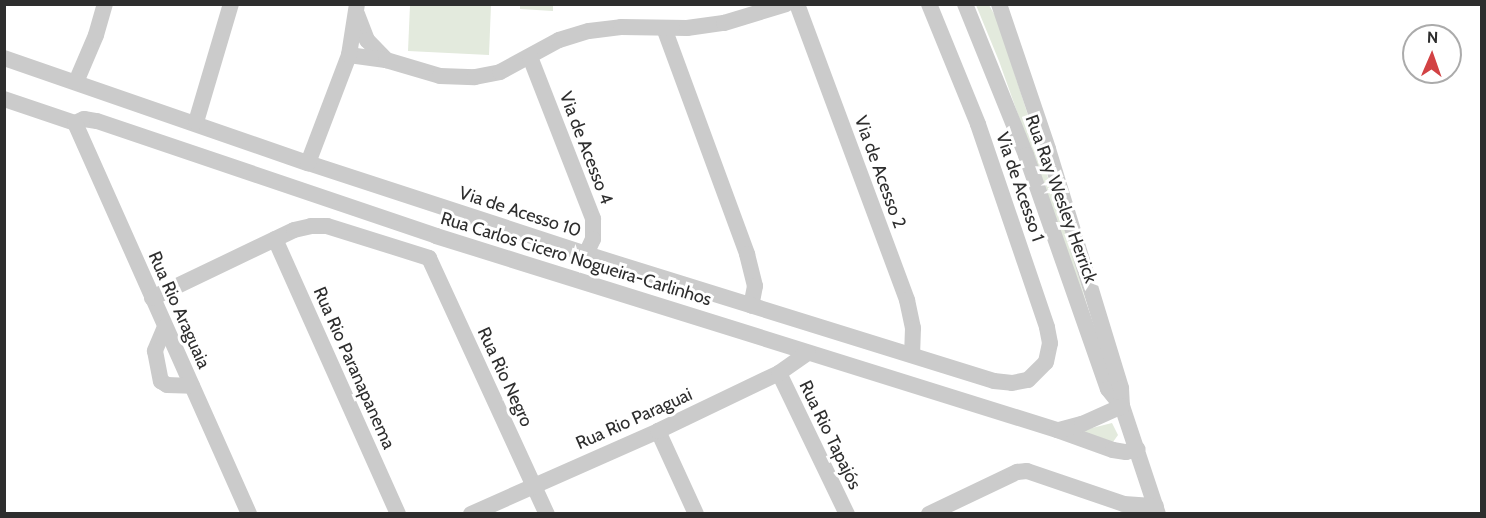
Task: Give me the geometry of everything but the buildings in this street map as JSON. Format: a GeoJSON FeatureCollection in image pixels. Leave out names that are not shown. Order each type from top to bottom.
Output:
{"type":"FeatureCollection","features":[{"type":"Feature","properties":{"kind":"street"},"geometry":{"type":"LineString","coordinates":[[76,82],[96,35],[105,4]]}},
{"type":"Feature","properties":{"kind":"street"},"geometry":{"type":"LineString","coordinates":[[196,122],[231,4]]}},
{"type":"Feature","properties":{"kind":"street"},"geometry":{"type":"LineString","coordinates":[[349,55],[386,60],[440,76],[475,77],[500,72],[559,40],[589,31],[621,27],[664,28],[724,23],[786,4]]}},
{"type":"Feature","properties":{"kind":"street","name":"Via de Acesso 2"},"geometry":{"type":"LineString","coordinates":[[797,4],[907,300],[913,328],[912,355]]}},
{"type":"Feature","properties":{"kind":"street","name":"Via de Acesso 1"},"geometry":{"type":"LineString","coordinates":[[928,4],[978,124],[1047,327],[1050,343],[1046,362],[1028,380]]}},
{"type":"Feature","properties":{"kind":"street","name":"Rua Ray Wesley Herrick"},"geometry":{"type":"LineString","coordinates":[[965,4],[1026,155],[1108,389],[1122,406]]}},
{"type":"Feature","properties":{"kind":"street","name":"Rua Ray Wesley Herrick"},"geometry":{"type":"LineString","coordinates":[[999,4],[1048,149],[1120,388],[1122,406],[1157,510]]}},
{"type":"Feature","properties":{"kind":"street"},"geometry":{"type":"LineString","coordinates":[[308,163],[349,55],[356,8]]}},
{"type":"Feature","properties":{"kind":"street"},"geometry":{"type":"LineString","coordinates":[[356,8],[367,40],[386,60]]}},
{"type":"Feature","properties":{"kind":"street"},"geometry":{"type":"LineString","coordinates":[[664,28],[747,254],[755,286],[751,306]]}},
{"type":"Feature","properties":{"kind":"street","name":"Via de Acesso 4"},"geometry":{"type":"LineString","coordinates":[[530,57],[593,219],[593,239],[586,254]]}},
{"type":"Feature","properties":{"kind":"street","name":"Via de Acesso 10"},"geometry":{"type":"LineString","coordinates":[[4,58],[196,122],[308,163],[751,306],[994,381],[1012,383],[1028,380]]}},
{"type":"Feature","properties":{"kind":"street","name":"Rua Carlos Cicero Nogueira-Carlinhos"},"geometry":{"type":"LineString","coordinates":[[4,99],[75,123],[84,119],[97,122],[436,236],[1058,430],[1113,450],[1126,453],[1138,449]]}},
{"type":"Feature","properties":{"kind":"street","name":"Rua Rio Araguaia"},"geometry":{"type":"LineString","coordinates":[[75,123],[249,513]]}},
{"type":"Feature","properties":{"kind":"street"},"geometry":{"type":"LineString","coordinates":[[152,298],[275,239],[311,225],[327,226],[429,258],[436,236]]}},
{"type":"Feature","properties":{"kind":"street","name":"Rua Rio Paranapanema"},"geometry":{"type":"LineString","coordinates":[[275,239],[398,513]]}},
{"type":"Feature","properties":{"kind":"street","name":"Rua Rio Negro"},"geometry":{"type":"LineString","coordinates":[[429,258],[547,513]]}},
{"type":"Feature","properties":{"kind":"street"},"geometry":{"type":"LineString","coordinates":[[165,327],[155,351],[161,381],[167,385],[192,386]]}},
{"type":"Feature","properties":{"kind":"street","name":"Rua Rio Paraguai"},"geometry":{"type":"LineString","coordinates":[[471,513],[658,431],[779,373],[808,353]]}},
{"type":"Feature","properties":{"kind":"street","name":"Rua Rio Tapajós"},"geometry":{"type":"LineString","coordinates":[[779,373],[847,513]]}},
{"type":"Feature","properties":{"kind":"street"},"geometry":{"type":"LineString","coordinates":[[1058,430],[1083,424],[1122,406]]}},
{"type":"Feature","properties":{"kind":"street"},"geometry":{"type":"LineString","coordinates":[[658,431],[696,513]]}},
{"type":"Feature","properties":{"kind":"street"},"geometry":{"type":"LineString","coordinates":[[929,513],[1017,472],[1027,471],[1124,504],[1157,510]]}},
{"type":"Feature","properties":{"kind":"shaded area"},"geometry":{"type":"Polygon","coordinates":[[[410,5],[491,5],[489,55],[408,51],[410,5]]]}},
{"type":"Feature","properties":{"kind":"shaded area"},"geometry":{"type":"Polygon","coordinates":[[[520,5],[553,5],[553,11],[520,9],[520,5]]]}},
{"type":"Feature","properties":{"kind":"shaded area"},"geometry":{"type":"Polygon","coordinates":[[[976,5],[989,5],[997,19],[1071,249],[1091,320],[999,61],[976,5]]]}},
{"type":"Feature","properties":{"kind":"shaded area"},"geometry":{"type":"Polygon","coordinates":[[[1112,423],[1118,435],[1113,442],[1080,431],[1112,423]]]}}]}
